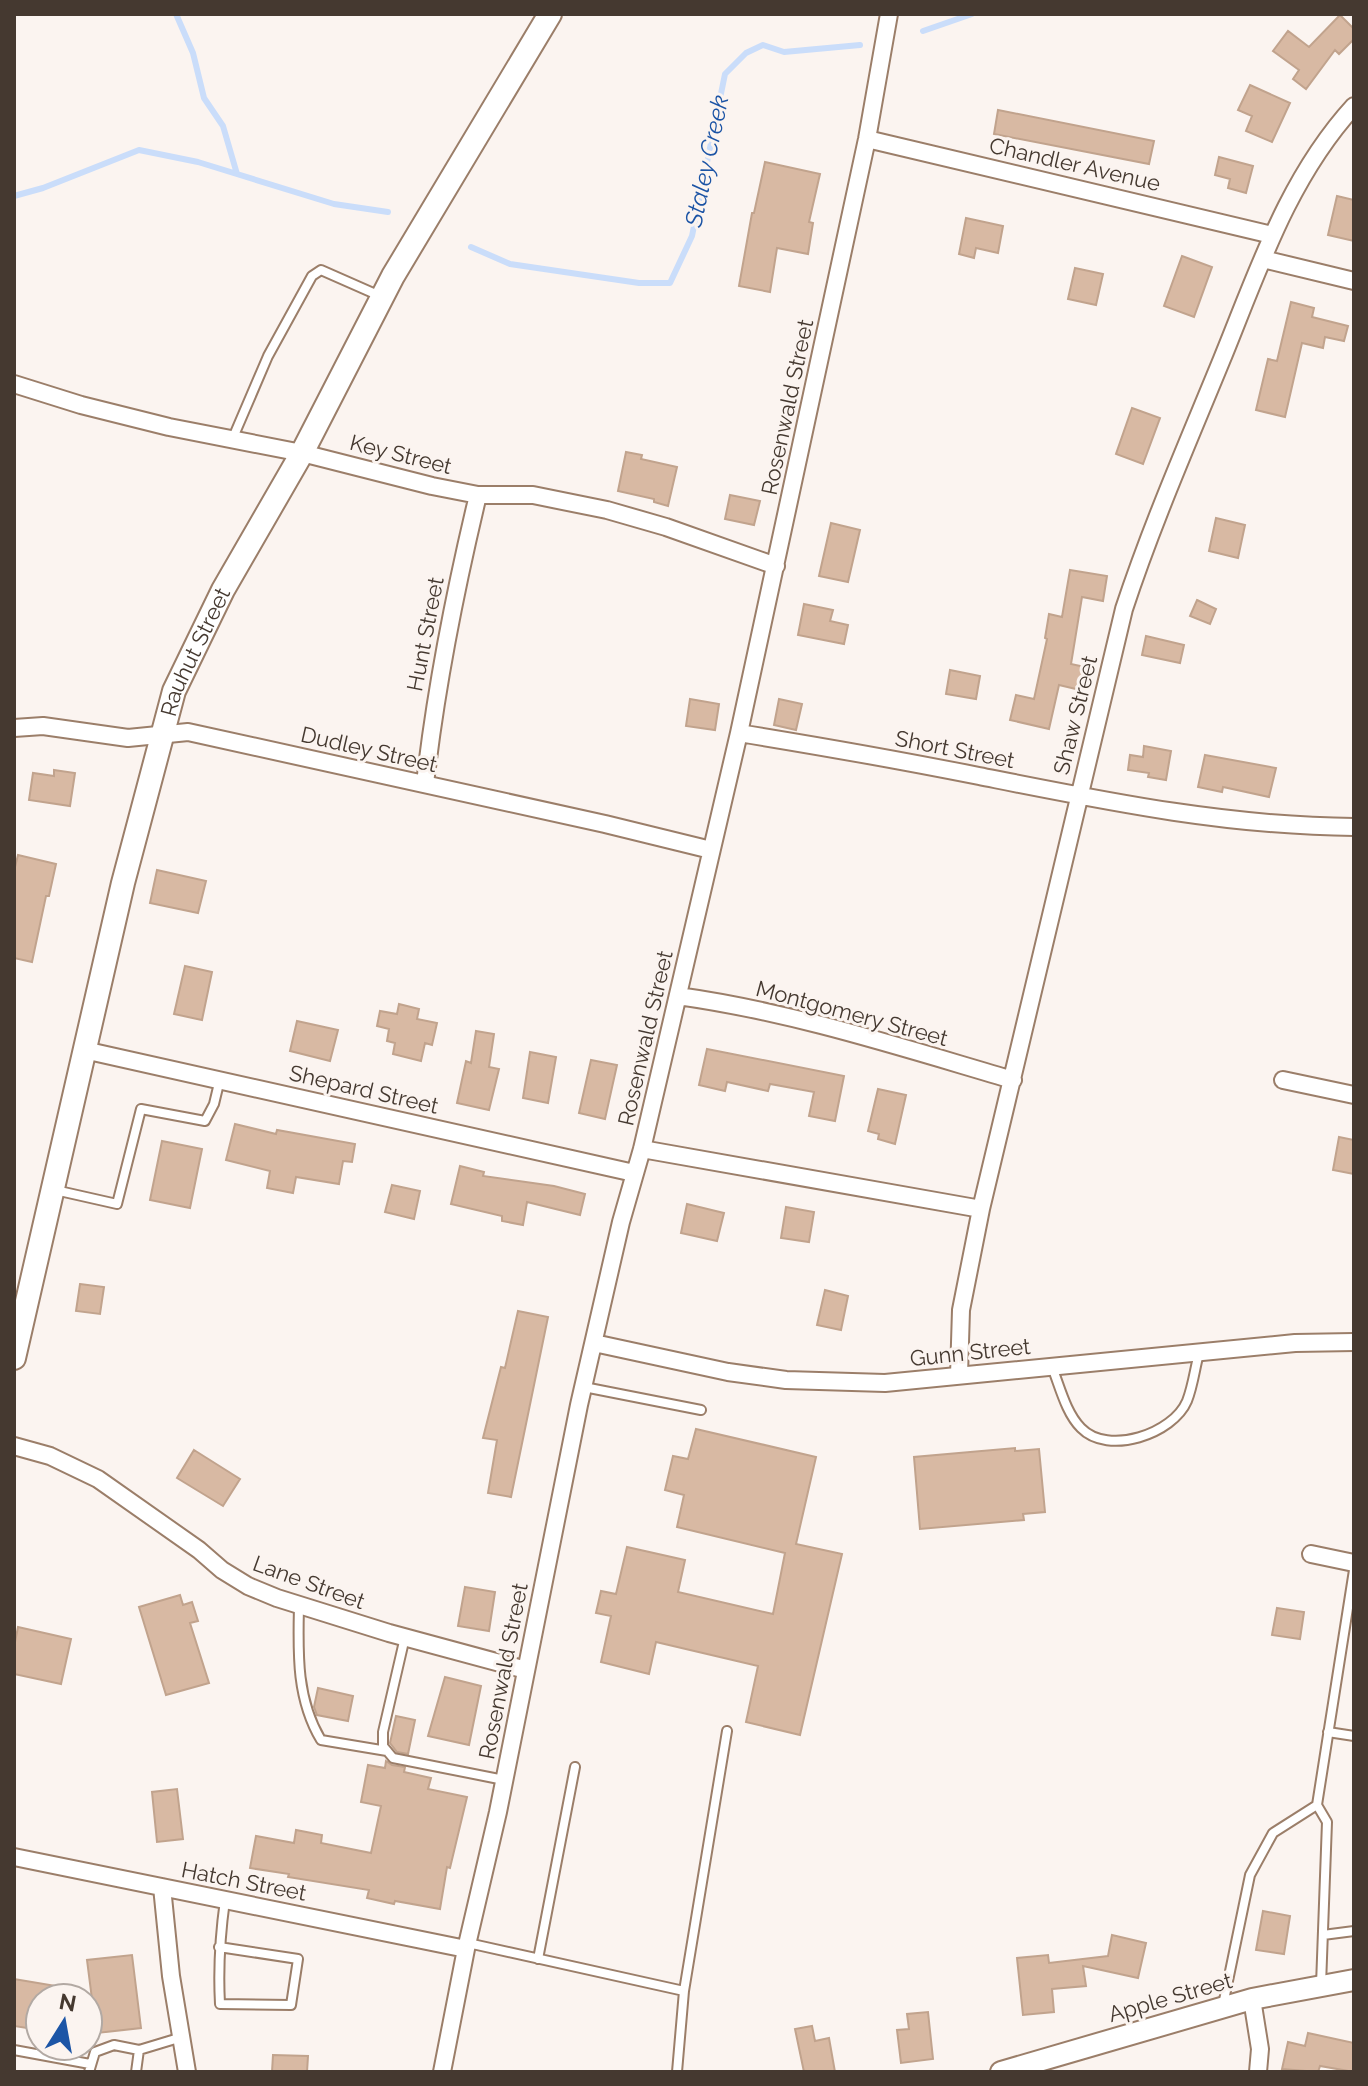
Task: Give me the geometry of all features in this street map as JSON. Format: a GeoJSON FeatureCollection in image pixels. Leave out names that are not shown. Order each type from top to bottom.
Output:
{"type":"FeatureCollection","features":[{"type":"Feature","properties":{"kind":"main road","name":"Rauhut Street"},"geometry":{"type":"LineString","coordinates":[[14,1358],[84,1050],[174,691],[207,621],[302,453],[383,297],[550,14]]}},
{"type":"Feature","properties":{"kind":"street","name":"Rosenwald Street"},"geometry":{"type":"LineString","coordinates":[[442,2072],[583,1387],[739,733],[867,139],[889,14]]}},
{"type":"Feature","properties":{"kind":"street","name":"Shaw Street"},"geometry":{"type":"LineString","coordinates":[[959,1375],[961,1310],[981,1209],[1124,609],[1143,550],[1272,235],[1313,159],[1354,106]]}},
{"type":"Feature","properties":{"kind":"street","name":"Chandler Avenue"},"geometry":{"type":"LineString","coordinates":[[867,139],[1272,235]]}},
{"type":"Feature","properties":{"kind":"street"},"geometry":{"type":"LineString","coordinates":[[1263,259],[1354,281]]}},
{"type":"Feature","properties":{"kind":"street","name":"Key Street"},"geometry":{"type":"LineString","coordinates":[[14,384],[81,405],[231,441],[302,453],[478,495],[533,495],[607,510],[666,527],[776,566]]}},
{"type":"Feature","properties":{"kind":"street","name":"Hunt Street"},"geometry":{"type":"LineString","coordinates":[[425,784],[433,711],[451,611],[478,495]]}},
{"type":"Feature","properties":{"kind":"street","name":"Dudley Street"},"geometry":{"type":"LineString","coordinates":[[14,728],[43,726],[128,738],[188,732],[711,850]]}},
{"type":"Feature","properties":{"kind":"street","name":"Short Street"},"geometry":{"type":"LineString","coordinates":[[739,733],[874,755],[1078,797],[1240,822],[1354,827]]}},
{"type":"Feature","properties":{"kind":"street","name":"Montgomery Street"},"geometry":{"type":"LineString","coordinates":[[678,996],[847,1031],[1013,1080]]}},
{"type":"Feature","properties":{"kind":"street","name":"Shepard Street"},"geometry":{"type":"LineString","coordinates":[[84,1050],[634,1173]]}},
{"type":"Feature","properties":{"kind":"street"},"geometry":{"type":"LineString","coordinates":[[1283,1080],[1354,1095]]}},
{"type":"Feature","properties":{"kind":"street"},"geometry":{"type":"LineString","coordinates":[[642,1149],[981,1209]]}},
{"type":"Feature","properties":{"kind":"street","name":"Gunn Street"},"geometry":{"type":"LineString","coordinates":[[594,1343],[728,1372],[815,1383],[885,1383],[1295,1343],[1354,1342]]}},
{"type":"Feature","properties":{"kind":"street","name":"Lane Street"},"geometry":{"type":"LineString","coordinates":[[14,1446],[78,1468],[136,1504],[222,1570],[248,1586],[299,1605],[526,1670]]}},
{"type":"Feature","properties":{"kind":"street"},"geometry":{"type":"LineString","coordinates":[[1311,1554],[1354,1563]]}},
{"type":"Feature","properties":{"kind":"street","name":"Hatch Street"},"geometry":{"type":"LineString","coordinates":[[14,1857],[467,1946]]}},
{"type":"Feature","properties":{"kind":"street"},"geometry":{"type":"LineString","coordinates":[[162,1887],[171,1976],[187,2072]]}},
{"type":"Feature","properties":{"kind":"street","name":"Apple Street"},"geometry":{"type":"LineString","coordinates":[[1001,2072],[1223,2006],[1354,1980]]}},
{"type":"Feature","properties":{"kind":"street"},"geometry":{"type":"LineString","coordinates":[[1252,1999],[1260,2049],[1258,2072]]}},
{"type":"Feature","properties":{"kind":"lane"},"geometry":{"type":"LineString","coordinates":[[231,441],[268,356],[312,276],[321,270],[383,297]]}},
{"type":"Feature","properties":{"kind":"lane"},"geometry":{"type":"LineString","coordinates":[[54,1190],[117,1204],[141,1109],[205,1121],[221,1079]]}},
{"type":"Feature","properties":{"kind":"lane"},"geometry":{"type":"LineString","coordinates":[[1051,1366],[1077,1424],[1093,1437],[1114,1443],[1156,1430],[1178,1414],[1187,1401],[1199,1352]]}},
{"type":"Feature","properties":{"kind":"lane"},"geometry":{"type":"LineString","coordinates":[[583,1387],[701,1410]]}},
{"type":"Feature","properties":{"kind":"lane"},"geometry":{"type":"LineString","coordinates":[[1321,1985],[1327,1822],[1317,1805],[1354,1570]]}},
{"type":"Feature","properties":{"kind":"lane"},"geometry":{"type":"LineString","coordinates":[[299,1605],[299,1672],[303,1697],[321,1740],[387,1751]]}},
{"type":"Feature","properties":{"kind":"lane"},"geometry":{"type":"LineString","coordinates":[[405,1637],[383,1732],[383,1746],[393,1758],[504,1780]]}},
{"type":"Feature","properties":{"kind":"lane"},"geometry":{"type":"LineString","coordinates":[[677,2072],[684,1991],[727,1731]]}},
{"type":"Feature","properties":{"kind":"lane"},"geometry":{"type":"LineString","coordinates":[[1328,1732],[1354,1736]]}},
{"type":"Feature","properties":{"kind":"lane"},"geometry":{"type":"LineString","coordinates":[[538,1959],[575,1767]]}},
{"type":"Feature","properties":{"kind":"lane"},"geometry":{"type":"LineString","coordinates":[[1223,2006],[1250,1875],[1273,1833],[1317,1805]]}},
{"type":"Feature","properties":{"kind":"lane"},"geometry":{"type":"LineString","coordinates":[[219,1947],[298,1959],[291,2005],[220,2004],[219,1947],[225,1900]]}},
{"type":"Feature","properties":{"kind":"lane"},"geometry":{"type":"LineString","coordinates":[[1323,1935],[1354,1931]]}},
{"type":"Feature","properties":{"kind":"lane"},"geometry":{"type":"LineString","coordinates":[[467,1946],[684,1991]]}},
{"type":"Feature","properties":{"kind":"lane"},"geometry":{"type":"LineString","coordinates":[[14,2050],[90,2068],[95,2052],[114,2045],[139,2050],[182,2037]]}},
{"type":"Feature","properties":{"kind":"lane"},"geometry":{"type":"LineString","coordinates":[[136,2072],[139,2050]]}},
{"type":"Feature","properties":{"kind":"building"},"geometry":{"type":"Polygon","coordinates":[[[1340,15],[1354,29],[1354,39],[1339,54],[1335,50],[1306,89],[1293,79],[1299,70],[1273,51],[1288,31],[1309,47],[1340,15]]]}},
{"type":"Feature","properties":{"kind":"building"},"geometry":{"type":"Polygon","coordinates":[[[1250,85],[1290,103],[1272,142],[1246,131],[1252,116],[1238,110],[1250,85]]]}},
{"type":"Feature","properties":{"kind":"building"},"geometry":{"type":"Polygon","coordinates":[[[998,110],[1154,141],[1149,164],[994,134],[998,110]]]}},
{"type":"Feature","properties":{"kind":"building"},"geometry":{"type":"Polygon","coordinates":[[[1219,157],[1253,166],[1246,193],[1228,188],[1230,179],[1215,175],[1219,157]]]}},
{"type":"Feature","properties":{"kind":"building"},"geometry":{"type":"Polygon","coordinates":[[[765,162],[820,174],[809,222],[813,223],[808,254],[777,248],[770,292],[739,286],[765,162]]]}},
{"type":"Feature","properties":{"kind":"building"},"geometry":{"type":"Polygon","coordinates":[[[1337,196],[1354,200],[1354,241],[1328,235],[1337,196]]]}},
{"type":"Feature","properties":{"kind":"building"},"geometry":{"type":"Polygon","coordinates":[[[966,218],[1003,226],[998,253],[976,248],[974,258],[959,254],[966,218]]]}},
{"type":"Feature","properties":{"kind":"building"},"geometry":{"type":"Polygon","coordinates":[[[1182,256],[1212,267],[1194,317],[1164,306],[1182,256]]]}},
{"type":"Feature","properties":{"kind":"building"},"geometry":{"type":"Polygon","coordinates":[[[1075,268],[1103,274],[1096,305],[1068,299],[1075,268]]]}},
{"type":"Feature","properties":{"kind":"building"},"geometry":{"type":"Polygon","coordinates":[[[1291,302],[1314,308],[1312,317],[1348,326],[1344,341],[1325,337],[1323,348],[1302,343],[1285,417],[1256,410],[1268,359],[1277,361],[1291,302]]]}},
{"type":"Feature","properties":{"kind":"building"},"geometry":{"type":"Polygon","coordinates":[[[1132,408],[1160,418],[1143,464],[1116,454],[1132,408]]]}},
{"type":"Feature","properties":{"kind":"building"},"geometry":{"type":"Polygon","coordinates":[[[626,452],[642,455],[641,459],[677,467],[668,506],[654,502],[654,499],[618,491],[626,452]]]}},
{"type":"Feature","properties":{"kind":"building"},"geometry":{"type":"Polygon","coordinates":[[[730,495],[760,501],[754,525],[725,519],[730,495]]]}},
{"type":"Feature","properties":{"kind":"building"},"geometry":{"type":"Polygon","coordinates":[[[1216,518],[1245,525],[1238,558],[1209,551],[1216,518]]]}},
{"type":"Feature","properties":{"kind":"building"},"geometry":{"type":"Polygon","coordinates":[[[831,523],[860,530],[848,582],[819,576],[831,523]]]}},
{"type":"Feature","properties":{"kind":"building"},"geometry":{"type":"Polygon","coordinates":[[[1070,570],[1107,576],[1103,601],[1082,597],[1071,664],[1085,667],[1080,690],[1059,685],[1049,729],[1010,720],[1016,695],[1034,699],[1049,614],[1062,617],[1070,570]]]}},
{"type":"Feature","properties":{"kind":"building"},"geometry":{"type":"Polygon","coordinates":[[[1197,600],[1216,609],[1210,624],[1190,616],[1197,600]]]}},
{"type":"Feature","properties":{"kind":"building"},"geometry":{"type":"Polygon","coordinates":[[[804,604],[833,610],[830,621],[848,625],[844,644],[798,635],[804,604]]]}},
{"type":"Feature","properties":{"kind":"building"},"geometry":{"type":"Polygon","coordinates":[[[1146,636],[1184,645],[1180,663],[1142,655],[1146,636]]]}},
{"type":"Feature","properties":{"kind":"building"},"geometry":{"type":"Polygon","coordinates":[[[950,670],[980,676],[976,699],[946,694],[950,670]]]}},
{"type":"Feature","properties":{"kind":"building"},"geometry":{"type":"Polygon","coordinates":[[[690,699],[719,704],[715,730],[686,726],[690,699]]]}},
{"type":"Feature","properties":{"kind":"building"},"geometry":{"type":"Polygon","coordinates":[[[779,699],[802,704],[796,730],[774,725],[779,699]]]}},
{"type":"Feature","properties":{"kind":"building"},"geometry":{"type":"Polygon","coordinates":[[[1144,746],[1171,751],[1166,780],[1148,777],[1149,773],[1128,770],[1130,755],[1143,757],[1144,746]]]}},
{"type":"Feature","properties":{"kind":"building"},"geometry":{"type":"Polygon","coordinates":[[[1205,755],[1276,768],[1269,797],[1223,787],[1222,792],[1198,787],[1205,755]]]}},
{"type":"Feature","properties":{"kind":"building"},"geometry":{"type":"Polygon","coordinates":[[[54,770],[75,773],[70,806],[29,800],[33,773],[54,776],[54,770]]]}},
{"type":"Feature","properties":{"kind":"building"},"geometry":{"type":"Polygon","coordinates":[[[18,855],[56,864],[32,962],[14,958],[14,871],[18,855]]]}},
{"type":"Feature","properties":{"kind":"building"},"geometry":{"type":"Polygon","coordinates":[[[157,870],[206,881],[198,913],[150,903],[157,870]]]}},
{"type":"Feature","properties":{"kind":"building"},"geometry":{"type":"Polygon","coordinates":[[[185,966],[212,972],[202,1020],[174,1014],[185,966]]]}},
{"type":"Feature","properties":{"kind":"building"},"geometry":{"type":"Polygon","coordinates":[[[399,1004],[419,1009],[417,1019],[437,1023],[432,1045],[425,1043],[421,1061],[393,1054],[395,1043],[387,1041],[389,1029],[377,1026],[380,1011],[397,1014],[399,1004]]]}},
{"type":"Feature","properties":{"kind":"building"},"geometry":{"type":"Polygon","coordinates":[[[297,1021],[338,1030],[330,1061],[290,1051],[297,1021]]]}},
{"type":"Feature","properties":{"kind":"building"},"geometry":{"type":"Polygon","coordinates":[[[476,1031],[494,1034],[489,1067],[499,1069],[489,1110],[457,1103],[466,1061],[471,1063],[476,1031]]]}},
{"type":"Feature","properties":{"kind":"building"},"geometry":{"type":"Polygon","coordinates":[[[707,1049],[844,1076],[835,1121],[809,1116],[814,1092],[770,1084],[768,1091],[727,1082],[725,1091],[699,1085],[707,1049]]]}},
{"type":"Feature","properties":{"kind":"building"},"geometry":{"type":"Polygon","coordinates":[[[530,1052],[556,1057],[548,1103],[523,1098],[530,1052]]]}},
{"type":"Feature","properties":{"kind":"building"},"geometry":{"type":"Polygon","coordinates":[[[591,1060],[617,1065],[605,1119],[579,1113],[591,1060]]]}},
{"type":"Feature","properties":{"kind":"building"},"geometry":{"type":"Polygon","coordinates":[[[878,1089],[906,1095],[895,1144],[878,1139],[879,1134],[868,1131],[878,1089]]]}},
{"type":"Feature","properties":{"kind":"building"},"geometry":{"type":"Polygon","coordinates":[[[235,1124],[276,1134],[277,1130],[355,1144],[352,1162],[343,1161],[339,1184],[296,1177],[293,1193],[267,1188],[270,1171],[226,1160],[235,1124]]]}},
{"type":"Feature","properties":{"kind":"building"},"geometry":{"type":"Polygon","coordinates":[[[1339,1137],[1354,1140],[1354,1174],[1333,1170],[1339,1137]]]}},
{"type":"Feature","properties":{"kind":"building"},"geometry":{"type":"Polygon","coordinates":[[[162,1141],[202,1149],[190,1208],[150,1200],[162,1141]]]}},
{"type":"Feature","properties":{"kind":"building"},"geometry":{"type":"Polygon","coordinates":[[[460,1166],[484,1172],[483,1176],[554,1186],[585,1194],[580,1215],[527,1202],[523,1225],[502,1221],[502,1216],[451,1204],[460,1166]]]}},
{"type":"Feature","properties":{"kind":"building"},"geometry":{"type":"Polygon","coordinates":[[[392,1185],[420,1191],[414,1219],[385,1212],[392,1185]]]}},
{"type":"Feature","properties":{"kind":"building"},"geometry":{"type":"Polygon","coordinates":[[[687,1204],[724,1213],[717,1241],[681,1233],[687,1204]]]}},
{"type":"Feature","properties":{"kind":"building"},"geometry":{"type":"Polygon","coordinates":[[[786,1207],[814,1212],[809,1242],[781,1238],[786,1207]]]}},
{"type":"Feature","properties":{"kind":"building"},"geometry":{"type":"Polygon","coordinates":[[[80,1284],[104,1287],[100,1314],[76,1311],[80,1284]]]}},
{"type":"Feature","properties":{"kind":"building"},"geometry":{"type":"Polygon","coordinates":[[[825,1290],[848,1296],[841,1330],[817,1325],[825,1290]]]}},
{"type":"Feature","properties":{"kind":"building"},"geometry":{"type":"Polygon","coordinates":[[[518,1311],[548,1317],[511,1497],[488,1493],[497,1440],[483,1438],[501,1367],[505,1368],[518,1311]]]}},
{"type":"Feature","properties":{"kind":"building"},"geometry":{"type":"Polygon","coordinates":[[[696,1429],[816,1457],[796,1544],[842,1554],[800,1735],[746,1722],[758,1666],[656,1642],[649,1674],[601,1662],[611,1616],[596,1613],[601,1591],[616,1594],[627,1547],[685,1560],[678,1592],[773,1614],[785,1553],[677,1527],[684,1495],[665,1490],[673,1456],[688,1459],[696,1429]]]}},
{"type":"Feature","properties":{"kind":"building"},"geometry":{"type":"Polygon","coordinates":[[[1015,1448],[1015,1451],[1039,1449],[1045,1512],[1023,1514],[1024,1520],[920,1529],[914,1457],[1015,1448]]]}},
{"type":"Feature","properties":{"kind":"building"},"geometry":{"type":"Polygon","coordinates":[[[194,1450],[240,1479],[223,1506],[177,1478],[194,1450]]]}},
{"type":"Feature","properties":{"kind":"building"},"geometry":{"type":"Polygon","coordinates":[[[465,1587],[495,1592],[489,1631],[458,1626],[465,1587]]]}},
{"type":"Feature","properties":{"kind":"building"},"geometry":{"type":"Polygon","coordinates":[[[180,1595],[183,1605],[192,1602],[198,1621],[190,1623],[209,1683],[166,1695],[139,1607],[180,1595]]]}},
{"type":"Feature","properties":{"kind":"building"},"geometry":{"type":"Polygon","coordinates":[[[1277,1608],[1304,1612],[1300,1639],[1272,1635],[1277,1608]]]}},
{"type":"Feature","properties":{"kind":"building"},"geometry":{"type":"Polygon","coordinates":[[[18,1627],[71,1639],[61,1684],[14,1674],[18,1627]]]}},
{"type":"Feature","properties":{"kind":"building"},"geometry":{"type":"Polygon","coordinates":[[[445,1677],[481,1686],[469,1745],[428,1736],[445,1677]]]}},
{"type":"Feature","properties":{"kind":"building"},"geometry":{"type":"Polygon","coordinates":[[[318,1688],[353,1696],[348,1721],[317,1715],[314,1707],[318,1688]]]}},
{"type":"Feature","properties":{"kind":"building"},"geometry":{"type":"Polygon","coordinates":[[[396,1716],[415,1720],[408,1754],[397,1752],[390,1743],[396,1716]]]}},
{"type":"Feature","properties":{"kind":"building"},"geometry":{"type":"Polygon","coordinates":[[[386,1761],[405,1767],[404,1772],[431,1778],[428,1789],[467,1797],[450,1868],[447,1867],[440,1909],[395,1901],[394,1904],[367,1898],[369,1890],[250,1868],[256,1836],[294,1843],[296,1830],[322,1835],[321,1843],[371,1853],[381,1806],[361,1802],[368,1765],[385,1768],[386,1761]]]}},
{"type":"Feature","properties":{"kind":"building"},"geometry":{"type":"Polygon","coordinates":[[[177,1789],[183,1839],[157,1842],[152,1792],[177,1789]]]}},
{"type":"Feature","properties":{"kind":"building"},"geometry":{"type":"Polygon","coordinates":[[[1263,1911],[1290,1916],[1284,1954],[1256,1950],[1263,1911]]]}},
{"type":"Feature","properties":{"kind":"building"},"geometry":{"type":"Polygon","coordinates":[[[1112,1935],[1146,1943],[1138,1978],[1083,1966],[1086,1986],[1052,1989],[1054,2012],[1023,2015],[1017,1958],[1048,1955],[1049,1963],[1108,1956],[1112,1935]]]}},
{"type":"Feature","properties":{"kind":"building"},"geometry":{"type":"Polygon","coordinates":[[[132,1955],[141,2028],[104,2032],[104,1982],[90,1982],[87,1960],[132,1955]]]}},
{"type":"Feature","properties":{"kind":"building"},"geometry":{"type":"Polygon","coordinates":[[[14,1979],[32,1982],[24,1982],[24,2028],[14,2026],[14,1979]]]}},
{"type":"Feature","properties":{"kind":"building"},"geometry":{"type":"Polygon","coordinates":[[[928,2012],[933,2059],[901,2063],[897,2030],[909,2029],[907,2014],[928,2012]]]}},
{"type":"Feature","properties":{"kind":"building"},"geometry":{"type":"Polygon","coordinates":[[[812,2026],[815,2041],[829,2038],[835,2072],[804,2072],[795,2029],[812,2026]]]}},
{"type":"Feature","properties":{"kind":"building"},"geometry":{"type":"Polygon","coordinates":[[[1308,2033],[1354,2043],[1354,2072],[1320,2066],[1318,2072],[1282,2069],[1288,2042],[1305,2046],[1308,2033]]]}},
{"type":"Feature","properties":{"kind":"building"},"geometry":{"type":"Polygon","coordinates":[[[273,2055],[308,2056],[307,2072],[272,2072],[273,2055]]]}},
{"type":"Feature","properties":{"kind":"waterway"},"geometry":{"type":"LineString","coordinates":[[176,14],[193,53],[204,98],[223,126],[237,174]]}},
{"type":"Feature","properties":{"kind":"waterway","name":"Staley Creek"},"geometry":{"type":"LineString","coordinates":[[923,31],[972,14]]}},
{"type":"Feature","properties":{"kind":"waterway","name":"Staley Creek"},"geometry":{"type":"LineString","coordinates":[[471,247],[510,264],[639,283],[670,283],[692,236],[725,74],[746,53],[763,45],[784,52],[860,45]]}},
{"type":"Feature","properties":{"kind":"waterway","name":"Staley Creek"},"geometry":{"type":"LineString","coordinates":[[14,196],[43,188],[139,150],[198,162],[334,204],[388,212]]}}]}
